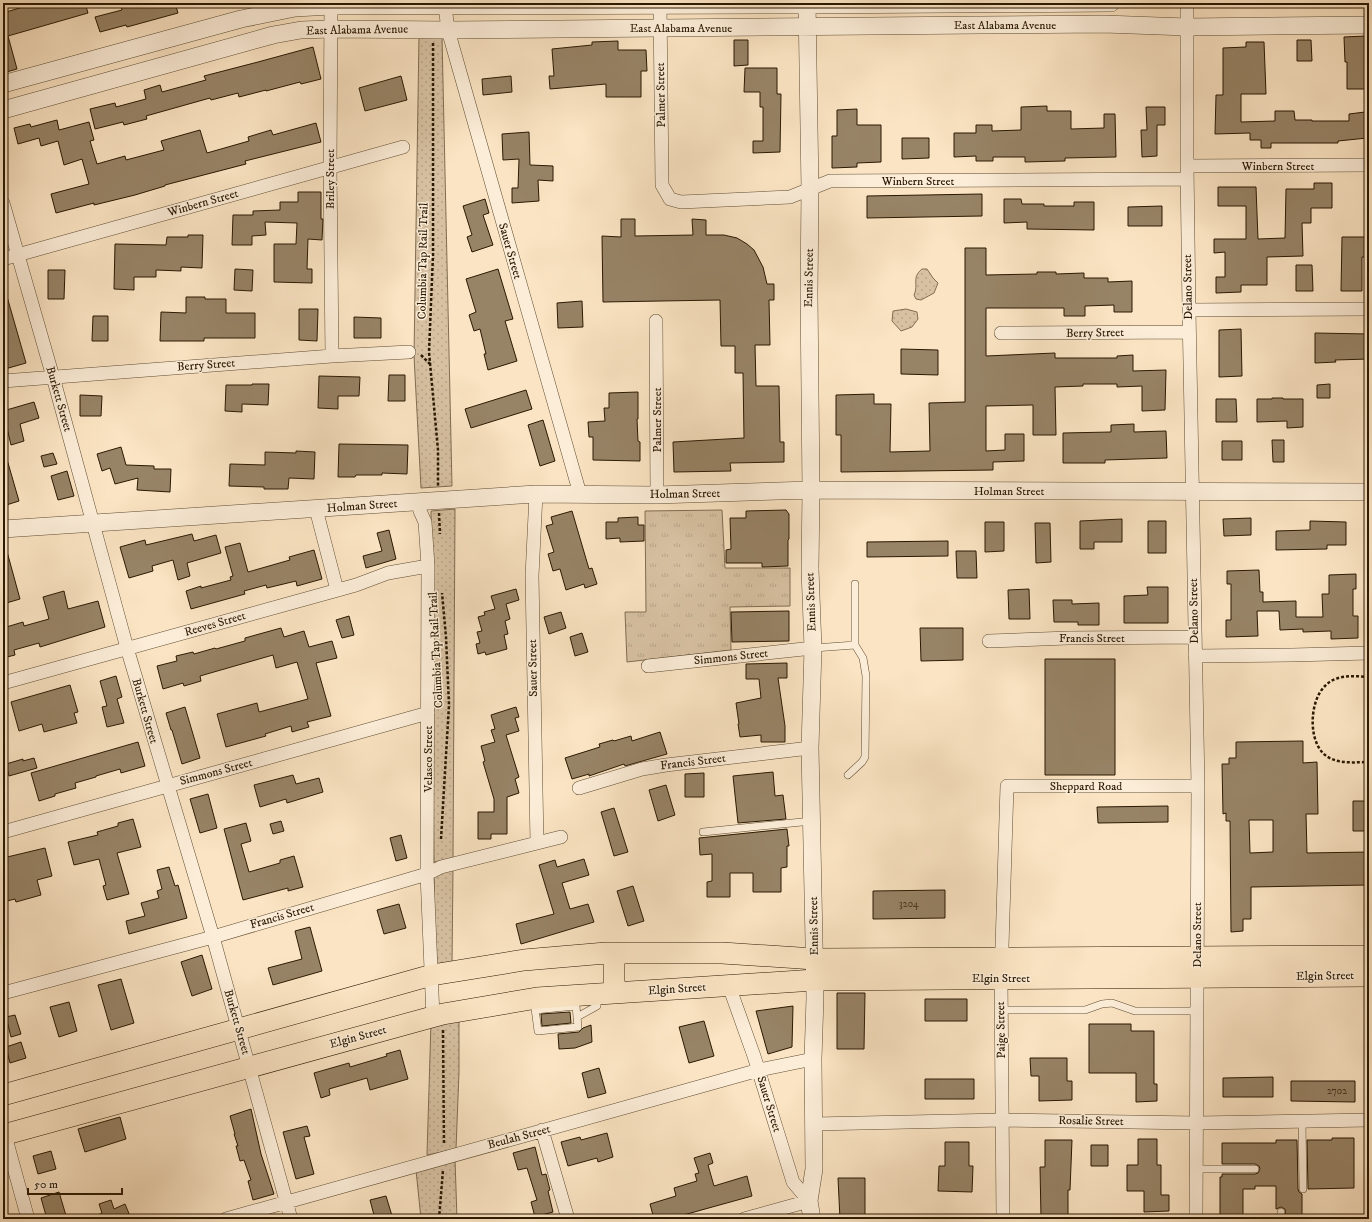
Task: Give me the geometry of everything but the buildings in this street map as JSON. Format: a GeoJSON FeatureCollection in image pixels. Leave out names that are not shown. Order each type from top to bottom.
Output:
{"type":"FeatureCollection","features":[{"type":"Feature","properties":{"kind":"main road","name":"Elgin Street"},"geometry":{"type":"LineString","coordinates":[[3,1094],[432,975],[524,960],[614,953],[722,953],[1001,968],[1196,968],[1369,976]]}},
{"type":"Feature","properties":{"kind":"main road"},"geometry":{"type":"LineString","coordinates":[[605,993],[614,953]]}},
{"type":"Feature","properties":{"kind":"main road","name":"Elgin Street"},"geometry":{"type":"LineString","coordinates":[[1196,968],[1369,956]]}},
{"type":"Feature","properties":{"kind":"main road","name":"Elgin Street"},"geometry":{"type":"LineString","coordinates":[[4,1132],[250,1066],[438,1023],[443,1014],[535,1004],[605,993],[1001,968]]}},
{"type":"Feature","properties":{"kind":"street","name":"East Alabama Avenue"},"geometry":{"type":"LineString","coordinates":[[3,84],[240,19],[295,8],[332,4],[445,6],[1111,3]]}},
{"type":"Feature","properties":{"kind":"street","name":"Delano Street"},"geometry":{"type":"LineString","coordinates":[[1187,3],[1187,172],[1191,491],[1198,786],[1196,1219]]}},
{"type":"Feature","properties":{"kind":"street","name":"Briley Street"},"geometry":{"type":"LineString","coordinates":[[332,4],[330,167],[332,356]]}},
{"type":"Feature","properties":{"kind":"street","name":"Palmer Street"},"geometry":{"type":"LineString","coordinates":[[660,4],[662,185]]}},
{"type":"Feature","properties":{"kind":"street","name":"Ennis Street"},"geometry":{"type":"LineString","coordinates":[[807,4],[810,189],[810,569],[813,648],[810,748],[815,959],[813,1059],[814,1169],[809,1201]]}},
{"type":"Feature","properties":{"kind":"street","name":"Sauer Street"},"geometry":{"type":"LineString","coordinates":[[445,6],[441,34],[580,494]]}},
{"type":"Feature","properties":{"kind":"street","name":"East Alabama Avenue"},"geometry":{"type":"LineString","coordinates":[[3,110],[273,35],[301,30],[331,29],[441,34],[660,28],[1081,24],[1187,27],[1369,25]]}},
{"type":"Feature","properties":{"kind":"street"},"geometry":{"type":"LineString","coordinates":[[149,44],[156,67]]}},
{"type":"Feature","properties":{"kind":"street","name":"Winbern Street"},"geometry":{"type":"LineString","coordinates":[[3,259],[403,147]]}},
{"type":"Feature","properties":{"kind":"street","name":"Winbern Street"},"geometry":{"type":"LineString","coordinates":[[662,185],[670,199],[682,202],[790,197],[830,181],[1369,166]]}},
{"type":"Feature","properties":{"kind":"street","name":"Burkett Street"},"geometry":{"type":"LineString","coordinates":[[3,203],[53,377],[127,648],[213,937],[292,1219]]}},
{"type":"Feature","properties":{"kind":"street"},"geometry":{"type":"LineString","coordinates":[[1189,310],[1369,309]]}},
{"type":"Feature","properties":{"kind":"street","name":"Palmer Street"},"geometry":{"type":"LineString","coordinates":[[656,321],[658,495]]}},
{"type":"Feature","properties":{"kind":"street","name":"Berry Street"},"geometry":{"type":"LineString","coordinates":[[1000,334],[1189,332]]}},
{"type":"Feature","properties":{"kind":"street","name":"Berry Street"},"geometry":{"type":"LineString","coordinates":[[3,381],[332,356],[409,352]]}},
{"type":"Feature","properties":{"kind":"street","name":"Holman Street"},"geometry":{"type":"LineString","coordinates":[[3,529],[536,494],[658,495],[811,490],[1369,492]]}},
{"type":"Feature","properties":{"kind":"street","name":"Sauer Street"},"geometry":{"type":"LineString","coordinates":[[536,494],[532,576],[537,843]]}},
{"type":"Feature","properties":{"kind":"street","name":"Velasco Street"},"geometry":{"type":"LineString","coordinates":[[418,502],[425,522],[428,566],[427,874],[432,975],[438,1023]]}},
{"type":"Feature","properties":{"kind":"street"},"geometry":{"type":"LineString","coordinates":[[316,509],[337,590]]}},
{"type":"Feature","properties":{"kind":"street","name":"Reeves Street"},"geometry":{"type":"LineString","coordinates":[[3,683],[356,585],[388,574],[428,566]]}},
{"type":"Feature","properties":{"kind":"street","name":"Francis Street"},"geometry":{"type":"LineString","coordinates":[[989,641],[1068,638],[1195,638]]}},
{"type":"Feature","properties":{"kind":"street","name":"Simmons Street"},"geometry":{"type":"LineString","coordinates":[[648,666],[813,648]]}},
{"type":"Feature","properties":{"kind":"street"},"geometry":{"type":"LineString","coordinates":[[1195,656],[1369,653]]}},
{"type":"Feature","properties":{"kind":"street","name":"Simmons Street"},"geometry":{"type":"LineString","coordinates":[[3,832],[428,713]]}},
{"type":"Feature","properties":{"kind":"street","name":"Francis Street"},"geometry":{"type":"LineString","coordinates":[[579,788],[642,769],[666,764],[810,748]]}},
{"type":"Feature","properties":{"kind":"street","name":"Sheppard Road"},"geometry":{"type":"LineString","coordinates":[[1006,818],[1007,786],[1198,786]]}},
{"type":"Feature","properties":{"kind":"street","name":"Paige Street"},"geometry":{"type":"LineString","coordinates":[[1003,1219],[1001,968],[1006,818]]}},
{"type":"Feature","properties":{"kind":"street","name":"Francis Street"},"geometry":{"type":"LineString","coordinates":[[3,993],[213,937],[427,874],[441,867],[561,837]]}},
{"type":"Feature","properties":{"kind":"street","name":"Sauer Street"},"geometry":{"type":"LineString","coordinates":[[729,986],[759,1070],[793,1182],[809,1201]]}},
{"type":"Feature","properties":{"kind":"street","name":"Beulah Street"},"geometry":{"type":"LineString","coordinates":[[226,1219],[759,1070],[813,1059]]}},
{"type":"Feature","properties":{"kind":"street","name":"Rosalie Street"},"geometry":{"type":"LineString","coordinates":[[814,1124],[1002,1120],[1197,1123],[1369,1120]]}},
{"type":"Feature","properties":{"kind":"street"},"geometry":{"type":"LineString","coordinates":[[542,1130],[568,1219]]}},
{"type":"Feature","properties":{"kind":"street"},"geometry":{"type":"LineString","coordinates":[[4,1132],[28,1219]]}},
{"type":"Feature","properties":{"kind":"street"},"geometry":{"type":"LineString","coordinates":[[744,1219],[809,1201],[812,1219]]}},
{"type":"Feature","properties":{"kind":"lane"},"geometry":{"type":"LineString","coordinates":[[848,775],[862,762],[865,756],[866,676],[863,658],[855,646],[855,584]]}},
{"type":"Feature","properties":{"kind":"lane"},"geometry":{"type":"LineString","coordinates":[[813,648],[855,646]]}},
{"type":"Feature","properties":{"kind":"lane"},"geometry":{"type":"LineString","coordinates":[[703,832],[812,821]]}},
{"type":"Feature","properties":{"kind":"lane"},"geometry":{"type":"LineString","coordinates":[[577,1017],[597,1006],[605,993]]}},
{"type":"Feature","properties":{"kind":"lane"},"geometry":{"type":"LineString","coordinates":[[1001,1010],[1085,1010],[1102,1004],[1112,1003],[1135,1011],[1197,1011]]}},
{"type":"Feature","properties":{"kind":"lane"},"geometry":{"type":"LineString","coordinates":[[535,1004],[576,1006],[578,1027],[538,1031],[535,1004]]}},
{"type":"Feature","properties":{"kind":"lane"},"geometry":{"type":"LineString","coordinates":[[1302,1121],[1303,1189]]}},
{"type":"Feature","properties":{"kind":"lane"},"geometry":{"type":"LineString","coordinates":[[1197,1169],[1255,1169]]}},
{"type":"Feature","properties":{"kind":"path","name":"Columbia Tap Rail Trail"},"geometry":{"type":"LineString","coordinates":[[438,486],[438,450],[429,352],[441,34]]}},
{"type":"Feature","properties":{"kind":"path"},"geometry":{"type":"LineString","coordinates":[[439,511],[440,537]]}},
{"type":"Feature","properties":{"kind":"path","name":"Columbia Tap Rail Trail"},"geometry":{"type":"LineString","coordinates":[[441,845],[449,705],[442,589]]}},
{"type":"Feature","properties":{"kind":"path"},"geometry":{"type":"LineString","coordinates":[[1369,677],[1350,676],[1335,679],[1325,685],[1318,694],[1313,706],[1313,724],[1318,747],[1323,754],[1338,761],[1369,762]]}},
{"type":"Feature","properties":{"kind":"path"},"geometry":{"type":"LineString","coordinates":[[438,1023],[444,1150]]}},
{"type":"Feature","properties":{"kind":"path"},"geometry":{"type":"LineString","coordinates":[[439,1219],[443,1164]]}},
{"type":"Feature","properties":{"kind":"green space"},"geometry":{"type":"Polygon","coordinates":[[[419,35],[442,37],[452,486],[421,488],[414,356],[419,35]]]}},
{"type":"Feature","properties":{"kind":"green space"},"geometry":{"type":"Polygon","coordinates":[[[922,269],[927,269],[938,283],[934,293],[921,300],[916,299],[914,295],[916,278],[922,269]]]}},
{"type":"Feature","properties":{"kind":"green space"},"geometry":{"type":"Polygon","coordinates":[[[906,309],[917,312],[918,319],[912,327],[901,331],[892,321],[893,311],[906,309]]]}},
{"type":"Feature","properties":{"kind":"green space"},"geometry":{"type":"Polygon","coordinates":[[[455,509],[453,859],[434,862],[431,511],[455,509]]]}},
{"type":"Feature","properties":{"kind":"green space"},"geometry":{"type":"Polygon","coordinates":[[[722,510],[725,568],[790,568],[790,606],[730,607],[731,650],[627,662],[625,612],[646,612],[645,511],[722,510]]]}},
{"type":"Feature","properties":{"kind":"green space"},"geometry":{"type":"Polygon","coordinates":[[[453,869],[452,965],[435,967],[434,874],[453,869]]]}},
{"type":"Feature","properties":{"kind":"green space"},"geometry":{"type":"Polygon","coordinates":[[[459,1016],[459,1072],[456,1149],[427,1155],[431,1022],[459,1016]]]}},
{"type":"Feature","properties":{"kind":"green space"},"geometry":{"type":"Polygon","coordinates":[[[455,1159],[457,1219],[421,1219],[416,1170],[455,1159]]]}}]}
